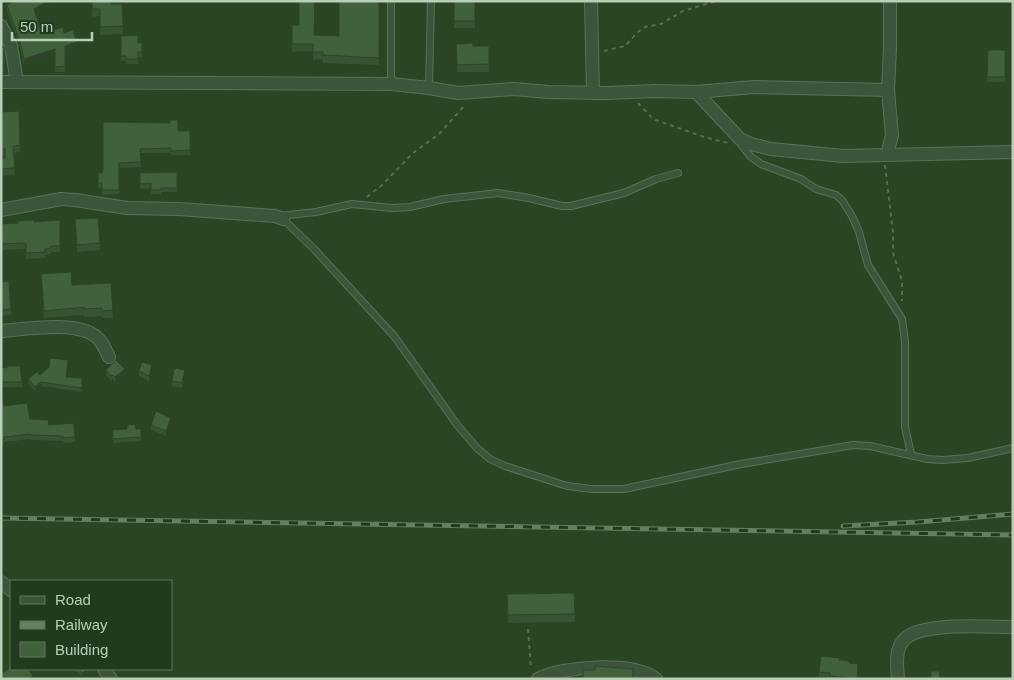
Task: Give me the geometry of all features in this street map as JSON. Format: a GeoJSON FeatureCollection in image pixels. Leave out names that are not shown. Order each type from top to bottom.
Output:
{"type":"FeatureCollection","features":[{"type":"Feature","properties":{"kind":"street"},"geometry":{"type":"LineString","coordinates":[[591,1],[594,57],[593,93]]}},
{"type":"Feature","properties":{"kind":"street"},"geometry":{"type":"LineString","coordinates":[[886,155],[892,135],[888,90],[890,1]]}},
{"type":"Feature","properties":{"kind":"street"},"geometry":{"type":"LineString","coordinates":[[1,26],[11,46],[17,82]]}},
{"type":"Feature","properties":{"kind":"street"},"geometry":{"type":"LineString","coordinates":[[1,82],[391,84],[458,93],[514,89],[593,93],[696,92],[754,87],[888,90]]}},
{"type":"Feature","properties":{"kind":"street"},"geometry":{"type":"LineString","coordinates":[[696,92],[740,139],[772,149],[843,156],[1013,152]]}},
{"type":"Feature","properties":{"kind":"street"},"geometry":{"type":"LineString","coordinates":[[892,135],[906,155]]}},
{"type":"Feature","properties":{"kind":"street"},"geometry":{"type":"LineString","coordinates":[[1,210],[61,199],[127,208],[179,209],[279,218]]}},
{"type":"Feature","properties":{"kind":"street"},"geometry":{"type":"LineString","coordinates":[[1,331],[57,328],[88,331],[102,342],[109,357]]}},
{"type":"Feature","properties":{"kind":"street"},"geometry":{"type":"LineString","coordinates":[[898,679],[898,650],[903,640],[916,632],[939,627],[1013,627]]}},
{"type":"Feature","properties":{"kind":"street"},"geometry":{"type":"LineString","coordinates":[[535,676],[547,675],[563,670],[590,668],[638,671],[656,679]]}},
{"type":"Feature","properties":{"kind":"lane"},"geometry":{"type":"LineString","coordinates":[[391,1],[391,84]]}},
{"type":"Feature","properties":{"kind":"lane"},"geometry":{"type":"LineString","coordinates":[[429,88],[431,1]]}},
{"type":"Feature","properties":{"kind":"lane"},"geometry":{"type":"LineString","coordinates":[[741,144],[750,156],[761,164],[801,179],[816,189],[842,200],[856,224],[868,265],[902,319],[905,341],[905,427],[911,454]]}},
{"type":"Feature","properties":{"kind":"lane"},"geometry":{"type":"LineString","coordinates":[[279,218],[357,205],[402,208],[444,199],[498,194],[571,206],[624,194],[656,179],[678,173]]}},
{"type":"Feature","properties":{"kind":"lane"},"geometry":{"type":"LineString","coordinates":[[279,218],[295,230],[394,336],[458,426],[477,448],[490,459],[505,466],[567,486],[592,489],[624,489],[741,464],[853,445],[870,446],[927,459],[942,460],[968,458],[1013,448]]}},
{"type":"Feature","properties":{"kind":"path"},"geometry":{"type":"LineString","coordinates":[[594,57],[607,50],[625,46],[645,27],[662,24],[683,12],[716,1]]}},
{"type":"Feature","properties":{"kind":"path"},"geometry":{"type":"LineString","coordinates":[[357,205],[381,186],[413,153],[439,134],[474,93]]}},
{"type":"Feature","properties":{"kind":"path"},"geometry":{"type":"LineString","coordinates":[[636,102],[649,116],[659,121],[704,137],[736,145],[741,144]]}},
{"type":"Feature","properties":{"kind":"path"},"geometry":{"type":"LineString","coordinates":[[886,155],[885,172],[893,232],[893,253],[903,290],[899,313]]}},
{"type":"Feature","properties":{"kind":"path"},"geometry":{"type":"LineString","coordinates":[[528,628],[535,676]]}},
{"type":"Feature","properties":{"kind":"building"},"geometry":{"type":"Polygon","coordinates":[[[13,1],[48,1],[34,9],[42,34],[63,27],[64,33],[73,30],[77,42],[65,46],[65,66],[55,67],[55,49],[24,59],[7,5],[13,1]]]}},
{"type":"Feature","properties":{"kind":"building"},"geometry":{"type":"Polygon","coordinates":[[[92,1],[111,1],[111,4],[122,4],[123,26],[100,27],[100,9],[92,9],[92,1]]]}},
{"type":"Feature","properties":{"kind":"building"},"geometry":{"type":"Polygon","coordinates":[[[299,1],[315,1],[314,35],[339,36],[339,1],[379,1],[379,58],[323,55],[323,52],[313,52],[313,44],[292,44],[292,25],[299,25],[299,1]]]}},
{"type":"Feature","properties":{"kind":"building"},"geometry":{"type":"Polygon","coordinates":[[[454,1],[475,1],[475,21],[454,21],[454,1]]]}},
{"type":"Feature","properties":{"kind":"building"},"geometry":{"type":"Polygon","coordinates":[[[138,35],[138,43],[142,43],[142,52],[138,52],[138,59],[126,59],[126,56],[121,56],[121,36],[138,35]]]}},
{"type":"Feature","properties":{"kind":"building"},"geometry":{"type":"Polygon","coordinates":[[[473,43],[473,46],[489,46],[489,64],[457,65],[456,44],[473,43]]]}},
{"type":"Feature","properties":{"kind":"building"},"geometry":{"type":"Polygon","coordinates":[[[1,47],[4,47],[4,66],[1,66],[1,47]]]}},
{"type":"Feature","properties":{"kind":"building"},"geometry":{"type":"Polygon","coordinates":[[[988,50],[1005,50],[1005,77],[987,77],[988,50]]]}},
{"type":"Feature","properties":{"kind":"building"},"geometry":{"type":"Polygon","coordinates":[[[19,111],[20,145],[13,146],[15,168],[1,169],[1,158],[5,158],[5,149],[1,149],[1,112],[19,111]]]}},
{"type":"Feature","properties":{"kind":"building"},"geometry":{"type":"Polygon","coordinates":[[[170,120],[178,120],[178,131],[190,131],[190,150],[171,151],[171,148],[140,149],[141,162],[119,163],[119,190],[102,190],[102,183],[98,183],[98,173],[102,173],[103,169],[103,122],[170,123],[170,120]]]}},
{"type":"Feature","properties":{"kind":"building"},"geometry":{"type":"Polygon","coordinates":[[[177,172],[177,188],[151,190],[151,183],[140,184],[140,173],[177,172]]]}},
{"type":"Feature","properties":{"kind":"building"},"geometry":{"type":"Polygon","coordinates":[[[98,218],[100,243],[77,245],[75,219],[98,218]]]}},
{"type":"Feature","properties":{"kind":"building"},"geometry":{"type":"Polygon","coordinates":[[[34,220],[34,222],[60,220],[60,246],[51,246],[51,248],[45,249],[45,252],[26,253],[26,243],[1,244],[1,224],[34,220]]]}},
{"type":"Feature","properties":{"kind":"building"},"geometry":{"type":"Polygon","coordinates":[[[71,272],[72,285],[111,283],[113,310],[102,311],[102,308],[84,309],[84,307],[44,311],[41,274],[71,272]]]}},
{"type":"Feature","properties":{"kind":"building"},"geometry":{"type":"Polygon","coordinates":[[[9,281],[11,309],[1,310],[1,282],[9,281]]]}},
{"type":"Feature","properties":{"kind":"building"},"geometry":{"type":"Polygon","coordinates":[[[50,358],[68,360],[66,377],[82,378],[82,388],[41,382],[35,387],[28,379],[37,372],[40,375],[49,367],[50,358]]]}},
{"type":"Feature","properties":{"kind":"building"},"geometry":{"type":"Polygon","coordinates":[[[116,360],[125,369],[115,377],[111,376],[106,370],[116,360]]]}},
{"type":"Feature","properties":{"kind":"building"},"geometry":{"type":"Polygon","coordinates":[[[142,362],[152,365],[149,376],[139,371],[142,362]]]}},
{"type":"Feature","properties":{"kind":"building"},"geometry":{"type":"Polygon","coordinates":[[[7,366],[20,366],[22,382],[1,382],[1,367],[7,368],[7,366]]]}},
{"type":"Feature","properties":{"kind":"building"},"geometry":{"type":"Polygon","coordinates":[[[174,368],[185,370],[182,383],[172,381],[174,368]]]}},
{"type":"Feature","properties":{"kind":"building"},"geometry":{"type":"Polygon","coordinates":[[[1,402],[4,402],[3,406],[27,403],[30,419],[49,420],[48,425],[74,423],[75,437],[63,438],[63,436],[31,434],[1,439],[1,402]]]}},
{"type":"Feature","properties":{"kind":"building"},"geometry":{"type":"Polygon","coordinates":[[[156,411],[171,418],[166,431],[151,425],[156,411]]]}},
{"type":"Feature","properties":{"kind":"building"},"geometry":{"type":"Polygon","coordinates":[[[135,424],[136,429],[141,429],[141,437],[113,439],[112,430],[127,429],[127,425],[135,424]]]}},
{"type":"Feature","properties":{"kind":"building"},"geometry":{"type":"Polygon","coordinates":[[[574,593],[575,614],[508,615],[507,594],[574,593]]]}},
{"type":"Feature","properties":{"kind":"building"},"geometry":{"type":"Polygon","coordinates":[[[821,656],[840,658],[839,660],[858,664],[857,679],[830,676],[830,673],[819,672],[821,656]]]}},
{"type":"Feature","properties":{"kind":"building"},"geometry":{"type":"Polygon","coordinates":[[[595,666],[633,669],[633,679],[583,679],[583,670],[595,670],[595,666]]]}},
{"type":"Feature","properties":{"kind":"building"},"geometry":{"type":"Polygon","coordinates":[[[10,668],[10,670],[29,670],[33,676],[29,679],[2,679],[1,674],[10,668]]]}},
{"type":"Feature","properties":{"kind":"building"},"geometry":{"type":"Polygon","coordinates":[[[931,671],[939,671],[940,679],[931,679],[931,671]]]}},
{"type":"Feature","properties":{"kind":"railway"},"geometry":{"type":"LineString","coordinates":[[843,526],[1013,514]]}},
{"type":"Feature","properties":{"kind":"railway"},"geometry":{"type":"LineString","coordinates":[[1,518],[1013,535]]}}]}
